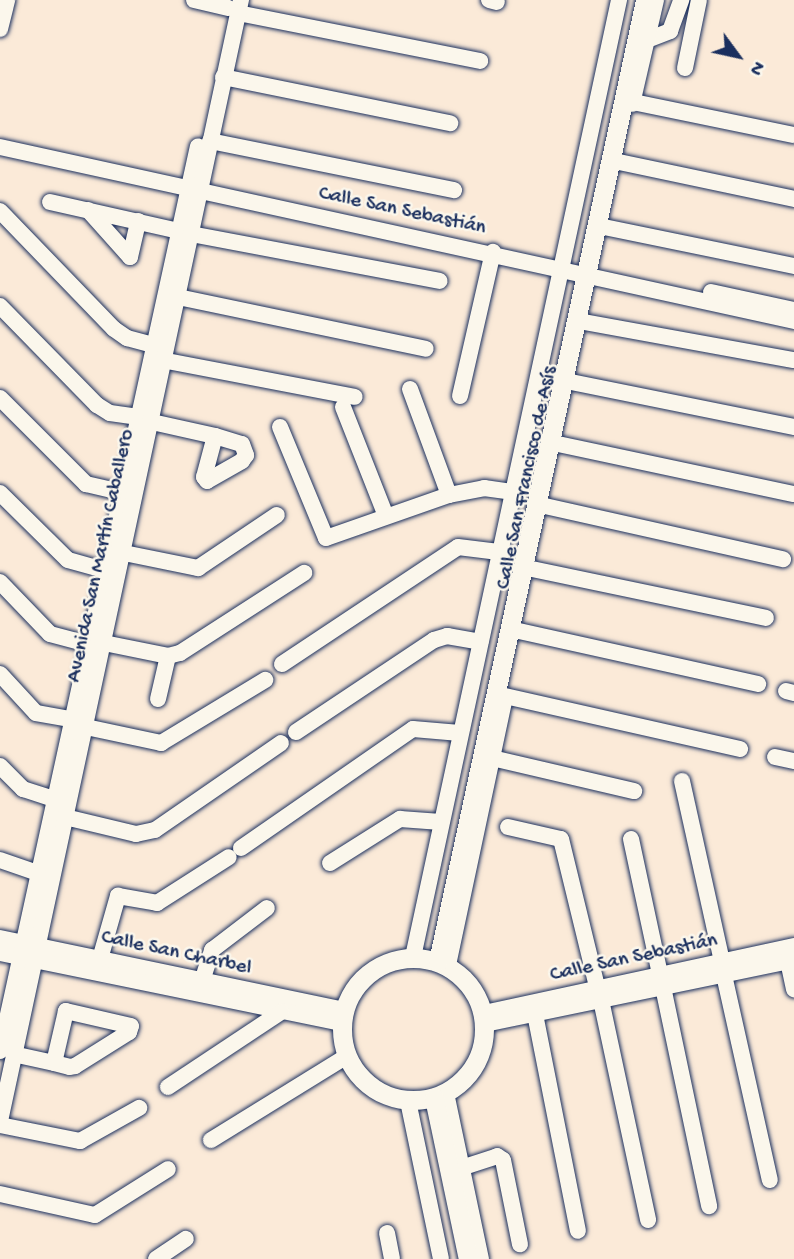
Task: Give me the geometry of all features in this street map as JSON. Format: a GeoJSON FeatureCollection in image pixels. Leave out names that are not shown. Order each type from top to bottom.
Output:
{"type":"FeatureCollection","features":[{"type":"Feature","properties":{"kind":"main road","name":"Calle San Francisco de Asís"},"geometry":{"type":"LineString","coordinates":[[431,960],[632,0]]}},
{"type":"Feature","properties":{"kind":"main road","name":"Calle San Francisco de Asís"},"geometry":{"type":"LineString","coordinates":[[578,268],[645,0]]}},
{"type":"Feature","properties":{"kind":"main road"},"geometry":{"type":"LineString","coordinates":[[431,960],[471,985],[484,1019],[481,1052],[468,1076],[428,1098],[376,1090],[361,1079],[346,1056],[343,1017],[353,989],[369,972],[390,961],[431,960]]}},
{"type":"Feature","properties":{"kind":"main road"},"geometry":{"type":"LineString","coordinates":[[428,1098],[454,1259]]}},
{"type":"Feature","properties":{"kind":"main road"},"geometry":{"type":"LineString","coordinates":[[428,1098],[468,1259]]}},
{"type":"Feature","properties":{"kind":"street"},"geometry":{"type":"LineString","coordinates":[[194,0],[234,5],[480,61]]}},
{"type":"Feature","properties":{"kind":"street","name":"Calle San Francisco de Asís"},"geometry":{"type":"LineString","coordinates":[[431,960],[441,822],[512,492],[578,268],[619,0]]}},
{"type":"Feature","properties":{"kind":"street","name":"Calle San Francisco de Asís"},"geometry":{"type":"LineString","coordinates":[[431,960],[492,758],[519,631],[584,322],[578,268],[604,227],[656,0]]}},
{"type":"Feature","properties":{"kind":"street"},"geometry":{"type":"LineString","coordinates":[[647,40],[670,31],[681,0]]}},
{"type":"Feature","properties":{"kind":"street"},"geometry":{"type":"LineString","coordinates":[[685,68],[699,0]]}},
{"type":"Feature","properties":{"kind":"street"},"geometry":{"type":"LineString","coordinates":[[0,29],[4,5]]}},
{"type":"Feature","properties":{"kind":"street","name":"Avenida San Martín Caballero"},"geometry":{"type":"LineString","coordinates":[[195,184],[210,141],[234,5]]}},
{"type":"Feature","properties":{"kind":"street","name":"Avenida San Martín Caballero"},"geometry":{"type":"LineString","coordinates":[[0,1123],[7,1053],[29,951],[65,817],[120,574],[145,420],[154,345],[185,232],[234,5]]}},
{"type":"Feature","properties":{"kind":"street"},"geometry":{"type":"LineString","coordinates":[[223,77],[450,123]]}},
{"type":"Feature","properties":{"kind":"street"},"geometry":{"type":"LineString","coordinates":[[633,102],[794,135]]}},
{"type":"Feature","properties":{"kind":"street","name":"Calle San Sebastián"},"geometry":{"type":"LineString","coordinates":[[0,136],[493,253],[794,310]]}},
{"type":"Feature","properties":{"kind":"street"},"geometry":{"type":"LineString","coordinates":[[210,141],[454,190]]}},
{"type":"Feature","properties":{"kind":"street","name":"Calle San Sebastián"},"geometry":{"type":"LineString","coordinates":[[0,147],[195,184],[578,268],[794,321]]}},
{"type":"Feature","properties":{"kind":"street"},"geometry":{"type":"LineString","coordinates":[[619,162],[794,199]]}},
{"type":"Feature","properties":{"kind":"street"},"geometry":{"type":"LineString","coordinates":[[50,202],[185,232],[440,281]]}},
{"type":"Feature","properties":{"kind":"street"},"geometry":{"type":"LineString","coordinates":[[88,210],[130,257],[138,222]]}},
{"type":"Feature","properties":{"kind":"street"},"geometry":{"type":"LineString","coordinates":[[0,211],[120,334],[154,345]]}},
{"type":"Feature","properties":{"kind":"street"},"geometry":{"type":"LineString","coordinates":[[604,227],[794,266]]}},
{"type":"Feature","properties":{"kind":"street","name":"Avenida San Martín Caballero"},"geometry":{"type":"LineString","coordinates":[[7,1053],[2,1028],[29,951],[37,873],[120,492],[167,361],[185,232]]}},
{"type":"Feature","properties":{"kind":"street"},"geometry":{"type":"LineString","coordinates":[[460,397],[493,253]]}},
{"type":"Feature","properties":{"kind":"street"},"geometry":{"type":"LineString","coordinates":[[178,297],[426,349]]}},
{"type":"Feature","properties":{"kind":"street"},"geometry":{"type":"LineString","coordinates":[[0,306],[97,405],[110,413],[215,436]]}},
{"type":"Feature","properties":{"kind":"street"},"geometry":{"type":"LineString","coordinates":[[584,322],[794,360]]}},
{"type":"Feature","properties":{"kind":"street"},"geometry":{"type":"LineString","coordinates":[[167,361],[349,402],[386,516]]}},
{"type":"Feature","properties":{"kind":"street"},"geometry":{"type":"LineString","coordinates":[[571,382],[794,427]]}},
{"type":"Feature","properties":{"kind":"street"},"geometry":{"type":"LineString","coordinates":[[410,389],[449,495]]}},
{"type":"Feature","properties":{"kind":"street"},"geometry":{"type":"LineString","coordinates":[[0,398],[86,484],[120,492]]}},
{"type":"Feature","properties":{"kind":"street"},"geometry":{"type":"LineString","coordinates":[[280,427],[326,538],[449,495],[484,488],[512,492]]}},
{"type":"Feature","properties":{"kind":"street"},"geometry":{"type":"LineString","coordinates":[[558,444],[794,494]]}},
{"type":"Feature","properties":{"kind":"street"},"geometry":{"type":"LineString","coordinates":[[0,492],[68,561],[120,574]]}},
{"type":"Feature","properties":{"kind":"street"},"geometry":{"type":"LineString","coordinates":[[545,506],[783,559]]}},
{"type":"Feature","properties":{"kind":"street"},"geometry":{"type":"LineString","coordinates":[[124,553],[198,568],[277,515]]}},
{"type":"Feature","properties":{"kind":"street"},"geometry":{"type":"LineString","coordinates":[[282,664],[458,547],[499,552]]}},
{"type":"Feature","properties":{"kind":"street"},"geometry":{"type":"LineString","coordinates":[[532,569],[765,618]]}},
{"type":"Feature","properties":{"kind":"street"},"geometry":{"type":"LineString","coordinates":[[104,643],[168,656],[180,653],[304,573]]}},
{"type":"Feature","properties":{"kind":"street"},"geometry":{"type":"LineString","coordinates":[[0,582],[50,634],[87,644]]}},
{"type":"Feature","properties":{"kind":"street"},"geometry":{"type":"LineString","coordinates":[[519,631],[758,684]]}},
{"type":"Feature","properties":{"kind":"street"},"geometry":{"type":"LineString","coordinates":[[296,732],[434,640],[447,636],[480,642]]}},
{"type":"Feature","properties":{"kind":"street"},"geometry":{"type":"LineString","coordinates":[[158,699],[168,656]]}},
{"type":"Feature","properties":{"kind":"street"},"geometry":{"type":"LineString","coordinates":[[0,674],[36,713],[70,719]]}},
{"type":"Feature","properties":{"kind":"street"},"geometry":{"type":"LineString","coordinates":[[86,727],[161,743],[265,680]]}},
{"type":"Feature","properties":{"kind":"street"},"geometry":{"type":"LineString","coordinates":[[505,696],[740,749]]}},
{"type":"Feature","properties":{"kind":"street"},"geometry":{"type":"LineString","coordinates":[[100,959],[118,896],[164,900],[413,729],[460,733]]}},
{"type":"Feature","properties":{"kind":"street"},"geometry":{"type":"LineString","coordinates":[[65,817],[136,834],[155,830],[281,743]]}},
{"type":"Feature","properties":{"kind":"street"},"geometry":{"type":"LineString","coordinates":[[775,757],[794,761]]}},
{"type":"Feature","properties":{"kind":"street"},"geometry":{"type":"LineString","coordinates":[[492,758],[634,791]]}},
{"type":"Feature","properties":{"kind":"street"},"geometry":{"type":"LineString","coordinates":[[0,766],[23,789],[53,799]]}},
{"type":"Feature","properties":{"kind":"street"},"geometry":{"type":"LineString","coordinates":[[682,781],[770,1180]]}},
{"type":"Feature","properties":{"kind":"street"},"geometry":{"type":"LineString","coordinates":[[330,863],[400,819],[441,822]]}},
{"type":"Feature","properties":{"kind":"street"},"geometry":{"type":"LineString","coordinates":[[508,827],[561,839],[599,994],[648,1220]]}},
{"type":"Feature","properties":{"kind":"street"},"geometry":{"type":"LineString","coordinates":[[631,838],[709,1206]]}},
{"type":"Feature","properties":{"kind":"street"},"geometry":{"type":"LineString","coordinates":[[0,860],[37,873]]}},
{"type":"Feature","properties":{"kind":"street"},"geometry":{"type":"LineString","coordinates":[[202,981],[212,950],[267,908]]}},
{"type":"Feature","properties":{"kind":"street","name":"Calle San Charbel"},"geometry":{"type":"LineString","coordinates":[[0,938],[29,951],[281,1012],[343,1017]]}},
{"type":"Feature","properties":{"kind":"street","name":"Calle San Charbel"},"geometry":{"type":"LineString","coordinates":[[0,953],[29,951],[100,959],[202,981],[343,1017]]}},
{"type":"Feature","properties":{"kind":"street"},"geometry":{"type":"LineString","coordinates":[[792,956],[794,989]]}},
{"type":"Feature","properties":{"kind":"street","name":"Calle San Sebastián"},"geometry":{"type":"LineString","coordinates":[[484,1019],[792,956]]}},
{"type":"Feature","properties":{"kind":"street","name":"Calle San Sebastián"},"geometry":{"type":"LineString","coordinates":[[484,1019],[535,1014],[599,994]]}},
{"type":"Feature","properties":{"kind":"street"},"geometry":{"type":"LineString","coordinates":[[7,1053],[54,1063],[78,1065],[129,1032],[131,1026],[66,1011],[54,1063]]}},
{"type":"Feature","properties":{"kind":"street"},"geometry":{"type":"LineString","coordinates":[[168,1087],[281,1012]]}},
{"type":"Feature","properties":{"kind":"street"},"geometry":{"type":"LineString","coordinates":[[535,1014],[578,1231]]}},
{"type":"Feature","properties":{"kind":"street"},"geometry":{"type":"LineString","coordinates":[[211,1140],[346,1056]]}},
{"type":"Feature","properties":{"kind":"street"},"geometry":{"type":"LineString","coordinates":[[428,1098],[461,1168],[481,1259]]}},
{"type":"Feature","properties":{"kind":"street"},"geometry":{"type":"LineString","coordinates":[[428,1098],[441,1259]]}},
{"type":"Feature","properties":{"kind":"street"},"geometry":{"type":"LineString","coordinates":[[0,1123],[80,1141],[139,1108]]}},
{"type":"Feature","properties":{"kind":"street"},"geometry":{"type":"LineString","coordinates":[[461,1168],[497,1156],[503,1160],[520,1244]]}},
{"type":"Feature","properties":{"kind":"street"},"geometry":{"type":"LineString","coordinates":[[0,1194],[94,1215],[168,1169]]}},
{"type":"Feature","properties":{"kind":"street"},"geometry":{"type":"LineString","coordinates":[[387,1233],[392,1259]]}},
{"type":"Feature","properties":{"kind":"street"},"geometry":{"type":"LineString","coordinates":[[156,1259],[186,1239]]}}]}
